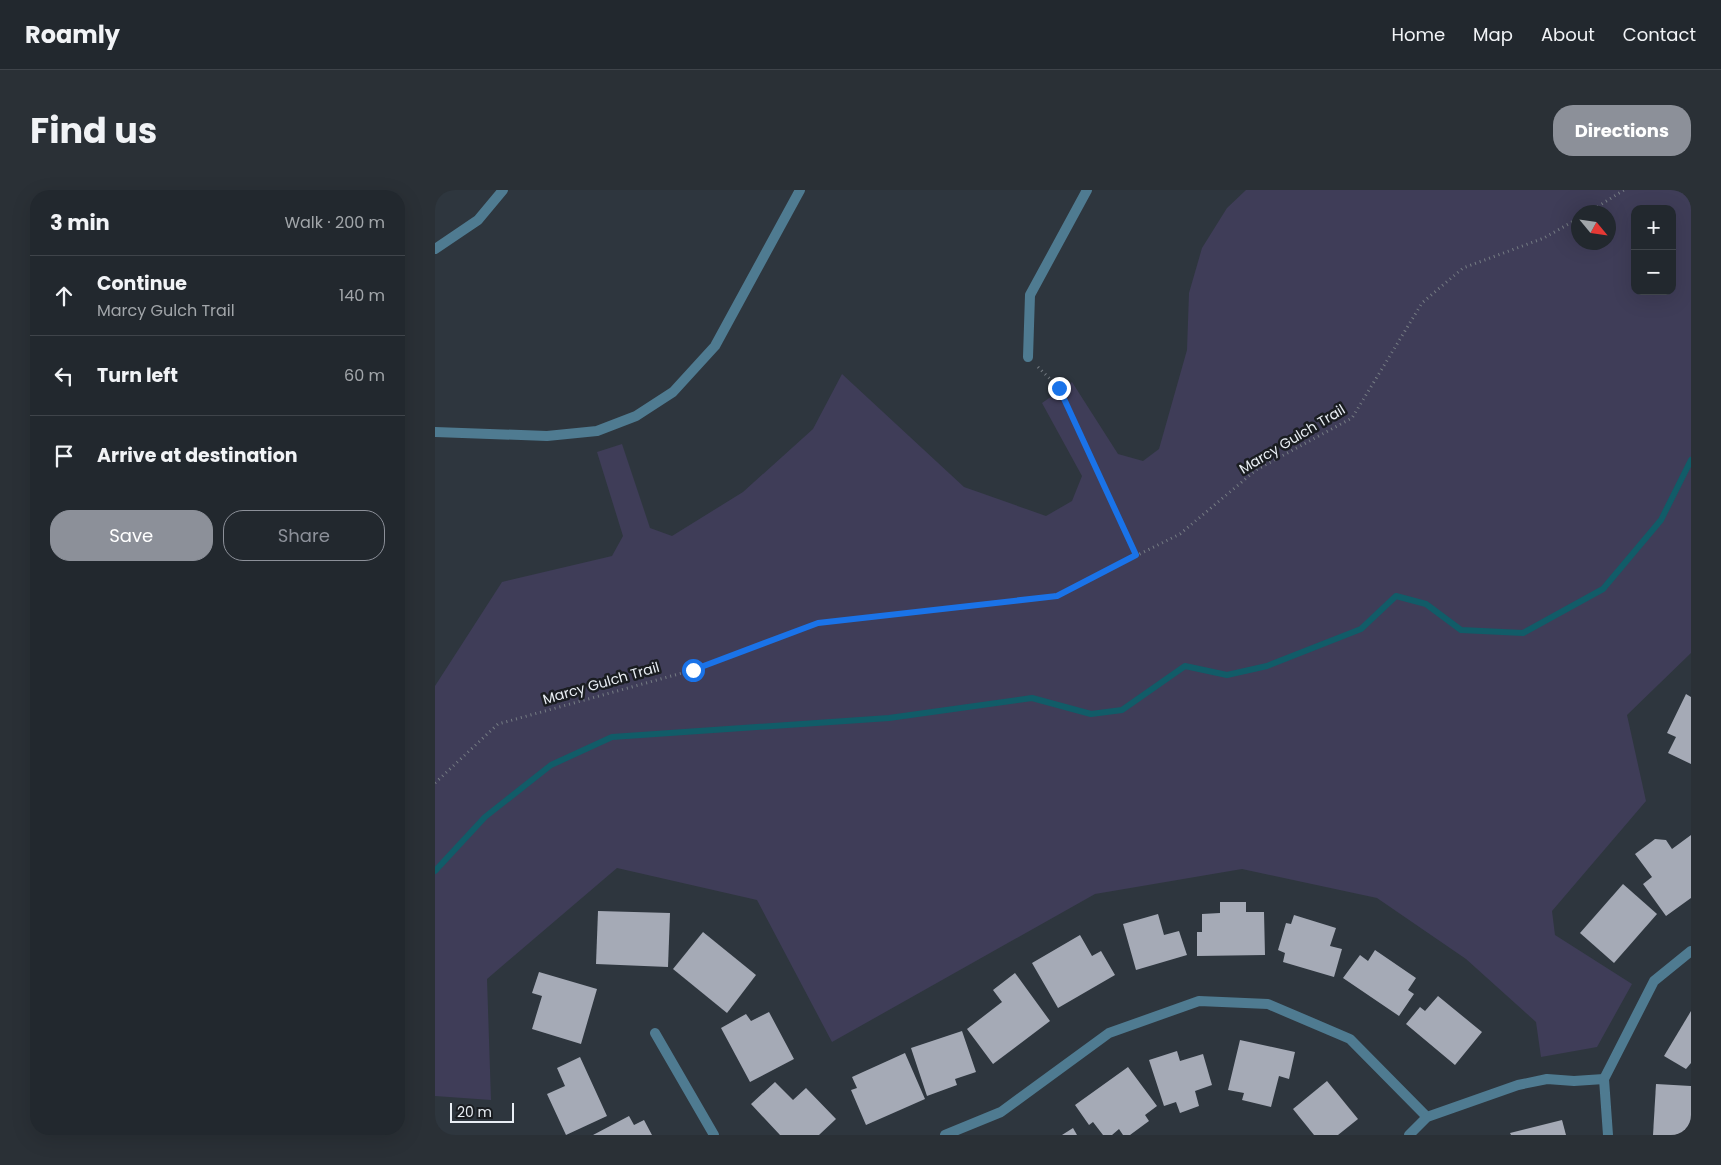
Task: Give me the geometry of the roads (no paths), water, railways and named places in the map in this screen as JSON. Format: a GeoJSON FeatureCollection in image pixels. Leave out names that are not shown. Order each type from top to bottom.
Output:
{"type":"FeatureCollection","features":[{"type":"Feature","properties":{"kind":"street"},"geometry":{"type":"LineString","coordinates":[[435,249],[478,220],[503,190]]}},
{"type":"Feature","properties":{"kind":"street"},"geometry":{"type":"LineString","coordinates":[[435,432],[547,436],[597,432],[636,416],[673,392],[715,346],[800,190]]}},
{"type":"Feature","properties":{"kind":"street"},"geometry":{"type":"LineString","coordinates":[[1028,357],[1030,295],[1087,190]]}},
{"type":"Feature","properties":{"kind":"street"},"geometry":{"type":"LineString","coordinates":[[1608,1135],[1604,1079],[1654,980],[1691,951]]}},
{"type":"Feature","properties":{"kind":"street"},"geometry":{"type":"LineString","coordinates":[[945,1135],[1001,1112],[1109,1033],[1199,1001],[1268,1004],[1349,1039],[1427,1117]]}},
{"type":"Feature","properties":{"kind":"street"},"geometry":{"type":"LineString","coordinates":[[655,1033],[714,1135]]}},
{"type":"Feature","properties":{"kind":"street"},"geometry":{"type":"LineString","coordinates":[[1409,1135],[1427,1117],[1518,1085],[1547,1079],[1574,1081],[1604,1079]]}},
{"type":"Feature","properties":{"kind":"waterway"},"geometry":{"type":"LineString","coordinates":[[435,871],[485,817],[551,765],[612,737],[889,718],[1032,698],[1091,714],[1122,710],[1185,666],[1227,675],[1267,666],[1361,629],[1396,596],[1426,604],[1461,630],[1523,633],[1603,589],[1661,520],[1691,460]]}}]}
